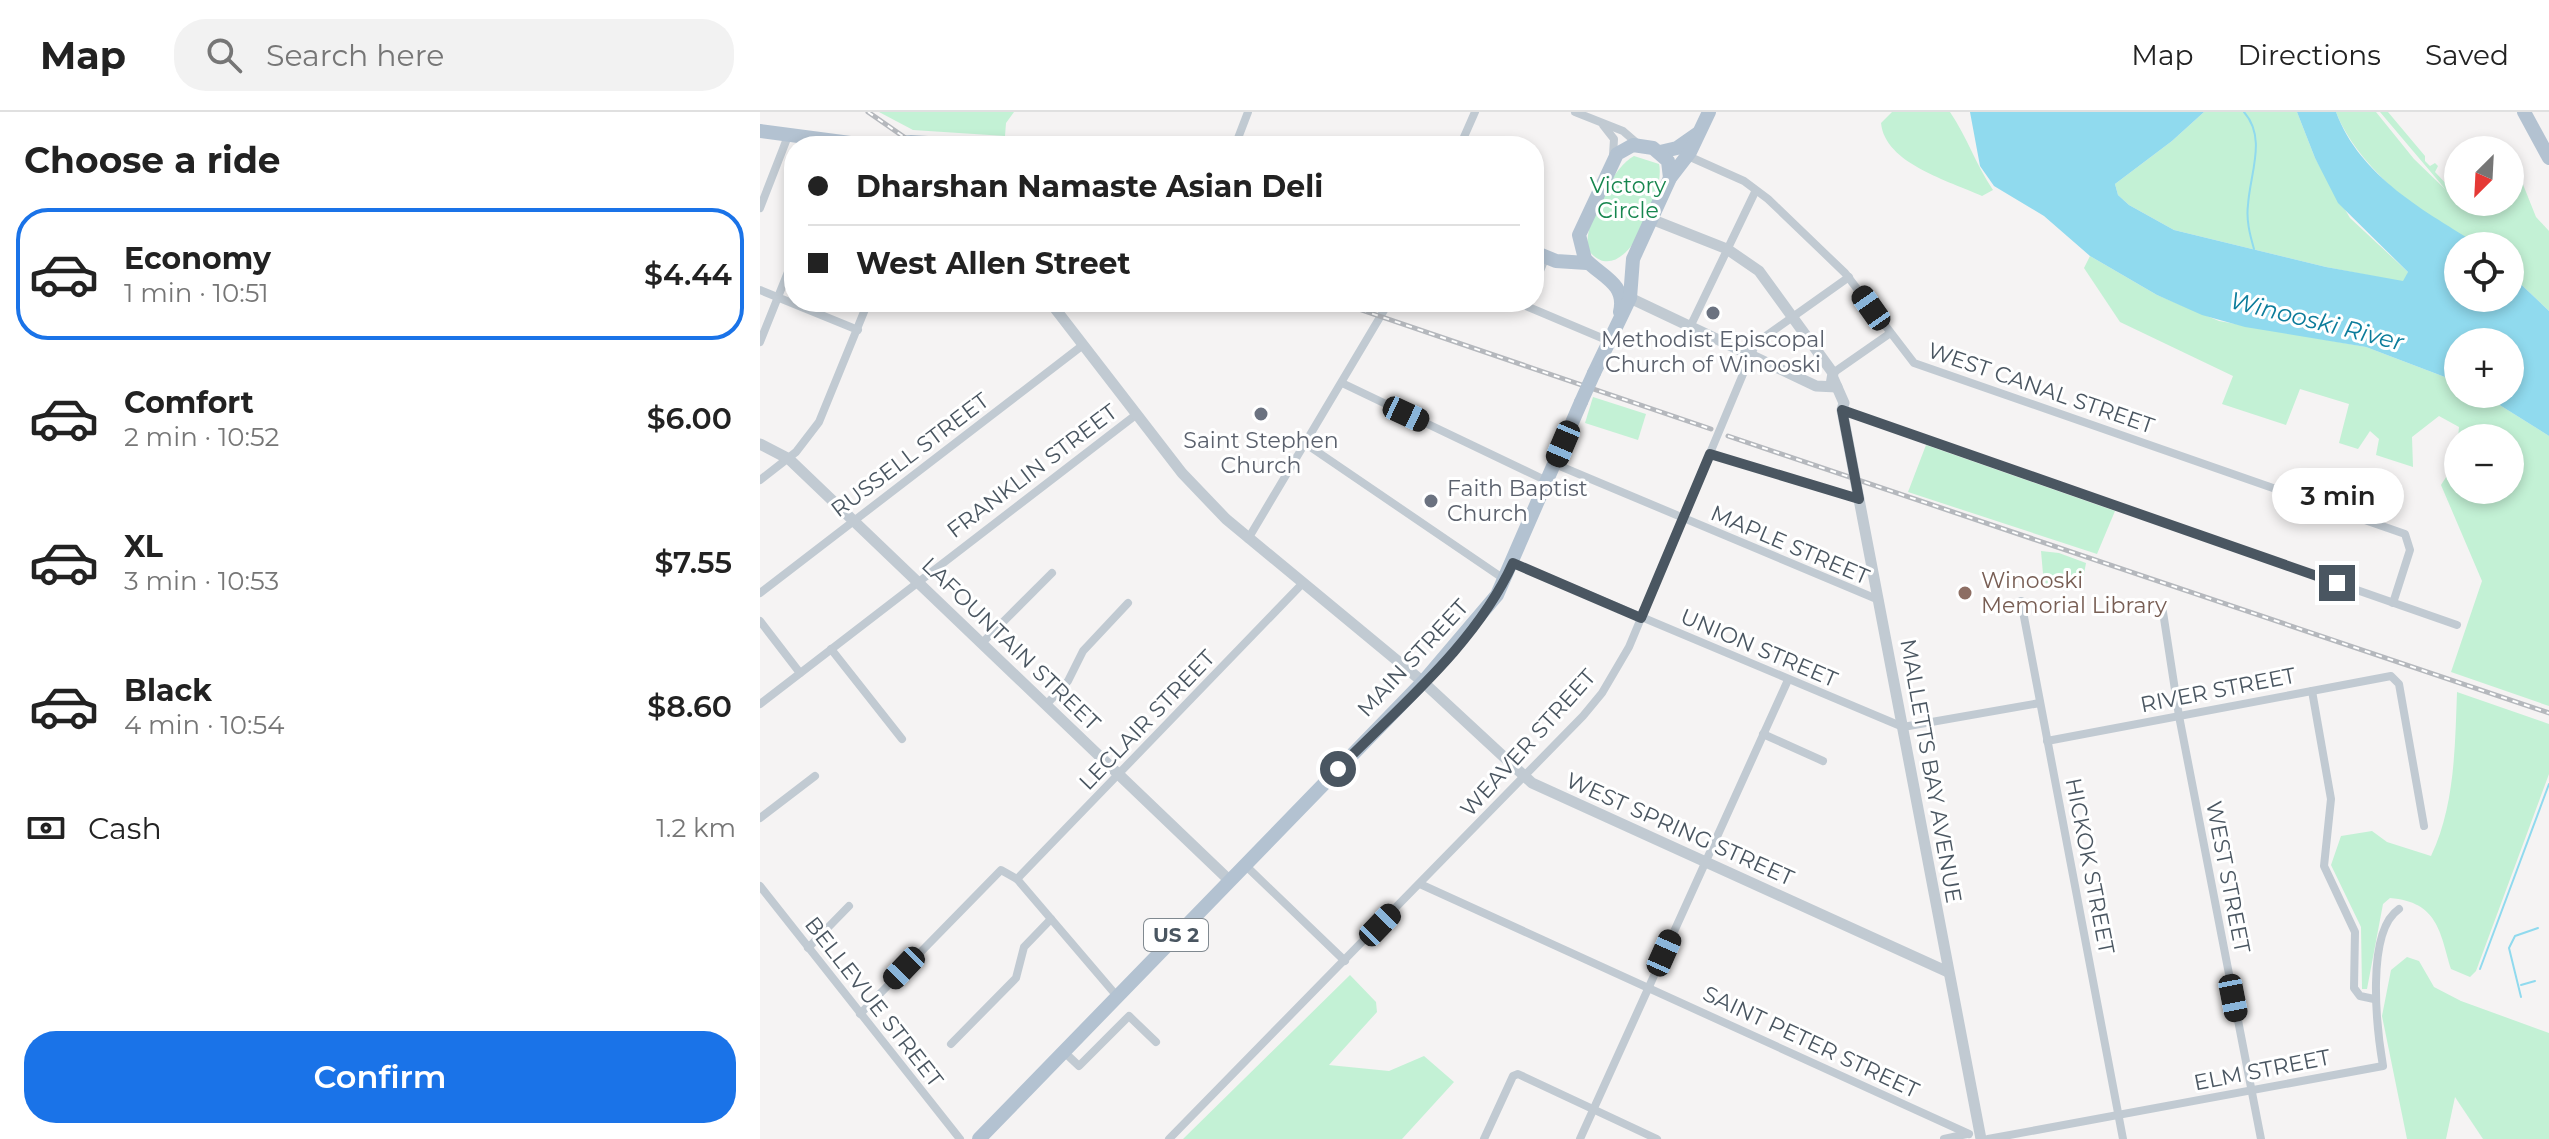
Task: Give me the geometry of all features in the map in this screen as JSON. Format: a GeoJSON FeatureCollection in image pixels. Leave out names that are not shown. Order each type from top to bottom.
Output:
{"type":"FeatureCollection","features":[{"type":"Feature","properties":{"kind":"main road","name":"MAIN STREET"},"geometry":{"type":"LineString","coordinates":[[979,1139],[1423,682],[1486,611],[1513,563],[1581,402],[1630,298],[1633,259],[1655,221],[1670,178],[1688,156],[1709,112]]}},
{"type":"Feature","properties":{"kind":"main road"},"geometry":{"type":"LineString","coordinates":[[2524,112],[2549,158]]}},
{"type":"Feature","properties":{"kind":"main road"},"geometry":{"type":"LineString","coordinates":[[760,131],[788,136]]}},
{"type":"Feature","properties":{"kind":"main road"},"geometry":{"type":"LineString","coordinates":[[1660,152],[1677,148],[1697,134]]}},
{"type":"Feature","properties":{"kind":"main road"},"geometry":{"type":"LineString","coordinates":[[1544,254],[1566,251],[1579,235],[1613,159],[1624,148],[1638,145],[1660,152],[1668,161],[1670,178]]}},
{"type":"Feature","properties":{"kind":"main road"},"geometry":{"type":"LineString","coordinates":[[1579,235],[1580,250],[1587,263]]}},
{"type":"Feature","properties":{"kind":"main road"},"geometry":{"type":"LineString","coordinates":[[1544,255],[1587,263],[1603,272],[1620,293],[1619,316]]}},
{"type":"Feature","properties":{"kind":"main road"},"geometry":{"type":"LineString","coordinates":[[1603,272],[1618,270],[1633,259]]}},
{"type":"Feature","properties":{"kind":"street"},"geometry":{"type":"LineString","coordinates":[[1239,136],[1248,112]]}},
{"type":"Feature","properties":{"kind":"street"},"geometry":{"type":"LineString","coordinates":[[1464,136],[1475,112]]}},
{"type":"Feature","properties":{"kind":"street"},"geometry":{"type":"LineString","coordinates":[[1575,112],[1623,131],[1638,145]]}},
{"type":"Feature","properties":{"kind":"street"},"geometry":{"type":"LineString","coordinates":[[1603,125],[1614,139],[1613,159]]}},
{"type":"Feature","properties":{"kind":"street"},"geometry":{"type":"LineString","coordinates":[[760,208],[784,146]]}},
{"type":"Feature","properties":{"kind":"street","name":"WEST CANAL STREET"},"geometry":{"type":"LineString","coordinates":[[1688,156],[1744,181],[1768,199],[1849,277],[1908,358],[1928,368],[2405,534],[2410,550],[2393,603]]}},
{"type":"Feature","properties":{"kind":"street"},"geometry":{"type":"LineString","coordinates":[[1690,327],[1755,192]]}},
{"type":"Feature","properties":{"kind":"street","name":"MALLETTS BAY AVENUE"},"geometry":{"type":"LineString","coordinates":[[1655,221],[1727,249],[1764,277],[1794,316],[1834,381],[1879,600],[1980,1136]]}},
{"type":"Feature","properties":{"kind":"street","name":"WEAVER STREET"},"geometry":{"type":"LineString","coordinates":[[1169,1139],[1525,777],[1602,693],[1641,618],[1756,343],[1849,277]]}},
{"type":"Feature","properties":{"kind":"street"},"geometry":{"type":"LineString","coordinates":[[760,342],[784,281]]}},
{"type":"Feature","properties":{"kind":"street"},"geometry":{"type":"LineString","coordinates":[[760,290],[784,300]]}},
{"type":"Feature","properties":{"kind":"street"},"geometry":{"type":"LineString","coordinates":[[1630,298],[1816,386],[1834,381],[1889,334]]}},
{"type":"Feature","properties":{"kind":"street"},"geometry":{"type":"LineString","coordinates":[[814,312],[858,330]]}},
{"type":"Feature","properties":{"kind":"street"},"geometry":{"type":"LineString","coordinates":[[760,480],[789,459],[829,404],[864,312]]}},
{"type":"Feature","properties":{"kind":"street","name":"WEST SPRING STREET"},"geometry":{"type":"LineString","coordinates":[[1058,312],[1198,490],[1248,539],[1423,682],[1525,777],[1553,794],[1948,972]]}},
{"type":"Feature","properties":{"kind":"street"},"geometry":{"type":"LineString","coordinates":[[1248,539],[1383,312]]}},
{"type":"Feature","properties":{"kind":"street"},"geometry":{"type":"LineString","coordinates":[[1544,312],[1609,341]]}},
{"type":"Feature","properties":{"kind":"street","name":"RUSSELL STREET"},"geometry":{"type":"LineString","coordinates":[[760,593],[1083,345]]}},
{"type":"Feature","properties":{"kind":"street"},"geometry":{"type":"LineString","coordinates":[[1342,383],[1547,481]]}},
{"type":"Feature","properties":{"kind":"street"},"geometry":{"type":"LineString","coordinates":[[1842,410],[2457,625]]}},
{"type":"Feature","properties":{"kind":"street","name":"FRANKLIN STREET"},"geometry":{"type":"LineString","coordinates":[[760,704],[1137,414]]}},
{"type":"Feature","properties":{"kind":"street","name":"LAFOUNTAIN STREET"},"geometry":{"type":"LineString","coordinates":[[760,444],[789,459],[1229,880]]}},
{"type":"Feature","properties":{"kind":"street"},"geometry":{"type":"LineString","coordinates":[[1306,444],[1505,580]]}},
{"type":"Feature","properties":{"kind":"street"},"geometry":{"type":"LineString","coordinates":[[1710,454],[1859,499]]}},
{"type":"Feature","properties":{"kind":"street","name":"MAPLE STREET"},"geometry":{"type":"LineString","coordinates":[[1555,464],[1879,600]]}},
{"type":"Feature","properties":{"kind":"street","name":"UNION STREET"},"geometry":{"type":"LineString","coordinates":[[1513,563],[1903,727]]}},
{"type":"Feature","properties":{"kind":"street"},"geometry":{"type":"LineString","coordinates":[[982,643],[1052,573]]}},
{"type":"Feature","properties":{"kind":"street","name":"LECLAIR STREET"},"geometry":{"type":"LineString","coordinates":[[1017,879],[1302,584]]}},
{"type":"Feature","properties":{"kind":"street","name":"HICKOK STREET"},"geometry":{"type":"LineString","coordinates":[[2021,601],[2123,1139]]}},
{"type":"Feature","properties":{"kind":"street"},"geometry":{"type":"LineString","coordinates":[[1046,705],[1068,681],[1080,654],[1128,603]]}},
{"type":"Feature","properties":{"kind":"street","name":"WEST STREET"},"geometry":{"type":"LineString","coordinates":[[2163,612],[2179,716],[2261,1139]]}},
{"type":"Feature","properties":{"kind":"street"},"geometry":{"type":"LineString","coordinates":[[760,621],[800,673]]}},
{"type":"Feature","properties":{"kind":"street"},"geometry":{"type":"LineString","coordinates":[[831,649],[902,739]]}},
{"type":"Feature","properties":{"kind":"street","name":"RIVER STREET"},"geometry":{"type":"LineString","coordinates":[[2047,741],[2394,677],[2399,684],[2424,826]]}},
{"type":"Feature","properties":{"kind":"street"},"geometry":{"type":"LineString","coordinates":[[1580,1139],[1788,680]]}},
{"type":"Feature","properties":{"kind":"street"},"geometry":{"type":"LineString","coordinates":[[2312,691],[2331,799],[2324,866],[2355,932],[2354,988],[2360,996],[2374,999]]}},
{"type":"Feature","properties":{"kind":"street"},"geometry":{"type":"LineString","coordinates":[[1903,727],[2040,703]]}},
{"type":"Feature","properties":{"kind":"street"},"geometry":{"type":"LineString","coordinates":[[1763,734],[1823,761]]}},
{"type":"Feature","properties":{"kind":"street"},"geometry":{"type":"LineString","coordinates":[[760,818],[815,776]]}},
{"type":"Feature","properties":{"kind":"street"},"geometry":{"type":"LineString","coordinates":[[1245,865],[1345,961]]}},
{"type":"Feature","properties":{"kind":"street"},"geometry":{"type":"LineString","coordinates":[[860,1014],[997,872],[1006,871],[1017,879],[1116,995]]}},
{"type":"Feature","properties":{"kind":"street","name":"SAINT PETER STREET"},"geometry":{"type":"LineString","coordinates":[[1420,884],[1980,1136]]}},
{"type":"Feature","properties":{"kind":"street","name":"BELLEVUE STREET"},"geometry":{"type":"LineString","coordinates":[[760,886],[960,1139]]}},
{"type":"Feature","properties":{"kind":"street"},"geometry":{"type":"LineString","coordinates":[[808,948],[849,906]]}},
{"type":"Feature","properties":{"kind":"street","name":"ELM STREET"},"geometry":{"type":"LineString","coordinates":[[1944,1139],[2119,1115],[2383,1066],[2374,999],[2386,926],[2399,909]]}},
{"type":"Feature","properties":{"kind":"street"},"geometry":{"type":"LineString","coordinates":[[951,1044],[1016,978],[1024,947],[1051,919]]}},
{"type":"Feature","properties":{"kind":"street"},"geometry":{"type":"LineString","coordinates":[[1063,1051],[1079,1066],[1129,1016],[1156,1042]]}},
{"type":"Feature","properties":{"kind":"street"},"geometry":{"type":"LineString","coordinates":[[1484,1139],[1515,1074],[1657,1139]]}},
{"type":"Feature","properties":{"kind":"green space"},"geometry":{"type":"Polygon","coordinates":[[[879,112],[1014,112],[1006,123],[1005,136],[913,130],[879,112]]]}},
{"type":"Feature","properties":{"kind":"green space"},"geometry":{"type":"Polygon","coordinates":[[[1892,112],[1950,112],[1993,190],[1982,196],[1906,160],[1885,137],[1881,123],[1892,112]]]}},
{"type":"Feature","properties":{"kind":"green space"},"geometry":{"type":"Polygon","coordinates":[[[2204,112],[2297,112],[2315,158],[2350,218],[2408,272],[2407,279],[2403,282],[2326,267],[2174,230],[2129,205],[2118,195],[2115,184],[2172,141],[2204,112]]]}},
{"type":"Feature","properties":{"kind":"green space"},"geometry":{"type":"Polygon","coordinates":[[[2336,112],[2376,112],[2414,159],[2444,188],[2444,216],[2524,216],[2524,187],[2536,217],[2549,231],[2549,311],[2524,287],[2524,232],[2454,232],[2416,208],[2376,172],[2346,132],[2336,112]]]}},
{"type":"Feature","properties":{"kind":"green space"},"geometry":{"type":"Polygon","coordinates":[[[2380,112],[2388,112],[2430,166],[2435,163],[2438,166],[2435,172],[2444,182],[2444,188],[2380,112]]]}},
{"type":"Feature","properties":{"kind":"green space","name":"Victory Circle"},"geometry":{"type":"Polygon","coordinates":[[[1634,156],[1659,164],[1656,195],[1640,234],[1628,249],[1616,259],[1602,261],[1589,251],[1589,228],[1608,185],[1634,156]]]}},
{"type":"Feature","properties":{"kind":"green space"},"geometry":{"type":"Polygon","coordinates":[[[2090,256],[2157,295],[2219,321],[2366,347],[2444,377],[2444,408],[2504,408],[2549,436],[2549,706],[2451,672],[2482,581],[2449,504],[2524,504],[2524,424],[2454,424],[2439,416],[2412,437],[2413,467],[2376,455],[2379,439],[2370,431],[2358,449],[2339,443],[2349,404],[2300,389],[2286,425],[2222,404],[2233,376],[2120,322],[2084,268],[2090,256]]]}},
{"type":"Feature","properties":{"kind":"green space"},"geometry":{"type":"Polygon","coordinates":[[[1593,397],[1646,414],[1638,440],[1585,423],[1593,397]]]}},
{"type":"Feature","properties":{"kind":"green space"},"geometry":{"type":"Polygon","coordinates":[[[1926,445],[2115,511],[2097,554],[1908,492],[1926,445]]]}},
{"type":"Feature","properties":{"kind":"green space"},"geometry":{"type":"Polygon","coordinates":[[[2041,551],[2059,553],[2086,563],[2083,579],[2044,585],[2041,551]]]}},
{"type":"Feature","properties":{"kind":"green space"},"geometry":{"type":"Polygon","coordinates":[[[2457,692],[2549,724],[2549,774],[2476,971],[2470,977],[2451,969],[2440,931],[2427,912],[2406,901],[2390,898],[2383,904],[2367,989],[2362,989],[2361,927],[2331,865],[2341,836],[2372,831],[2387,842],[2431,856],[2449,796],[2457,692]]]}},
{"type":"Feature","properties":{"kind":"green space"},"geometry":{"type":"Polygon","coordinates":[[[2407,957],[2419,961],[2434,987],[2461,1001],[2549,1033],[2549,1139],[2483,1139],[2455,1097],[2446,1139],[2407,1139],[2382,1016],[2391,970],[2407,957]]]}},
{"type":"Feature","properties":{"kind":"green space"},"geometry":{"type":"Polygon","coordinates":[[[1350,975],[1376,1002],[1377,1012],[1329,1065],[1389,1071],[1424,1056],[1454,1082],[1402,1139],[1183,1139],[1350,975]]]}},
{"type":"Feature","properties":{"kind":"water","name":"Winooski River"},"geometry":{"type":"Polygon","coordinates":[[[1970,112],[2204,112],[2172,141],[2115,184],[2118,195],[2129,205],[2174,230],[2326,267],[2403,281],[2408,272],[2338,203],[2315,158],[2297,112],[2336,112],[2361,156],[2378,174],[2417,206],[2459,232],[2444,232],[2444,312],[2524,312],[2524,287],[2549,311],[2549,436],[2504,408],[2524,408],[2524,328],[2444,328],[2444,377],[2366,347],[2245,327],[2202,315],[2157,295],[2090,256],[2044,216],[1994,186],[1980,166],[1970,112]]]}},
{"type":"Feature","properties":{"kind":"waterway"},"geometry":{"type":"LineString","coordinates":[[2244,112],[2251,122],[2256,144],[2248,211],[2254,249]]}},
{"type":"Feature","properties":{"kind":"waterway"},"geometry":{"type":"LineString","coordinates":[[2480,969],[2549,784]]}},
{"type":"Feature","properties":{"kind":"waterway"},"geometry":{"type":"LineString","coordinates":[[2521,997],[2509,948],[2515,936],[2538,928]]}},
{"type":"Feature","properties":{"kind":"waterway"},"geometry":{"type":"LineString","coordinates":[[2521,985],[2535,981]]}},
{"type":"Feature","properties":{"kind":"railway"},"geometry":{"type":"LineString","coordinates":[[868,112],[903,136]]}},
{"type":"Feature","properties":{"kind":"railway"},"geometry":{"type":"LineString","coordinates":[[1367,312],[1711,429]]}},
{"type":"Feature","properties":{"kind":"railway"},"geometry":{"type":"LineString","coordinates":[[1728,436],[2549,713]]}},
{"type":"Feature","properties":{"kind":"place","name":"Methodist Episcopal Church of Winooski"},"geometry":{"type":"Point","coordinates":[1713,313]}},
{"type":"Feature","properties":{"kind":"place","name":"Saint Stephen Church"},"geometry":{"type":"Point","coordinates":[1261,414]}},
{"type":"Feature","properties":{"kind":"place","name":"Faith Baptist Church"},"geometry":{"type":"Point","coordinates":[1431,501]}},
{"type":"Feature","properties":{"kind":"place","name":"Winooski Memorial Library"},"geometry":{"type":"Point","coordinates":[1965,593]}},
{"type":"Feature","properties":{"kind":"route"},"geometry":{"type":"LineString","coordinates":[[1338,769],[1465,638],[1497,595],[1513,563],[1641,618],[1710,454],[1764,473],[1859,499],[1842,410],[2337,583]]}}]}
